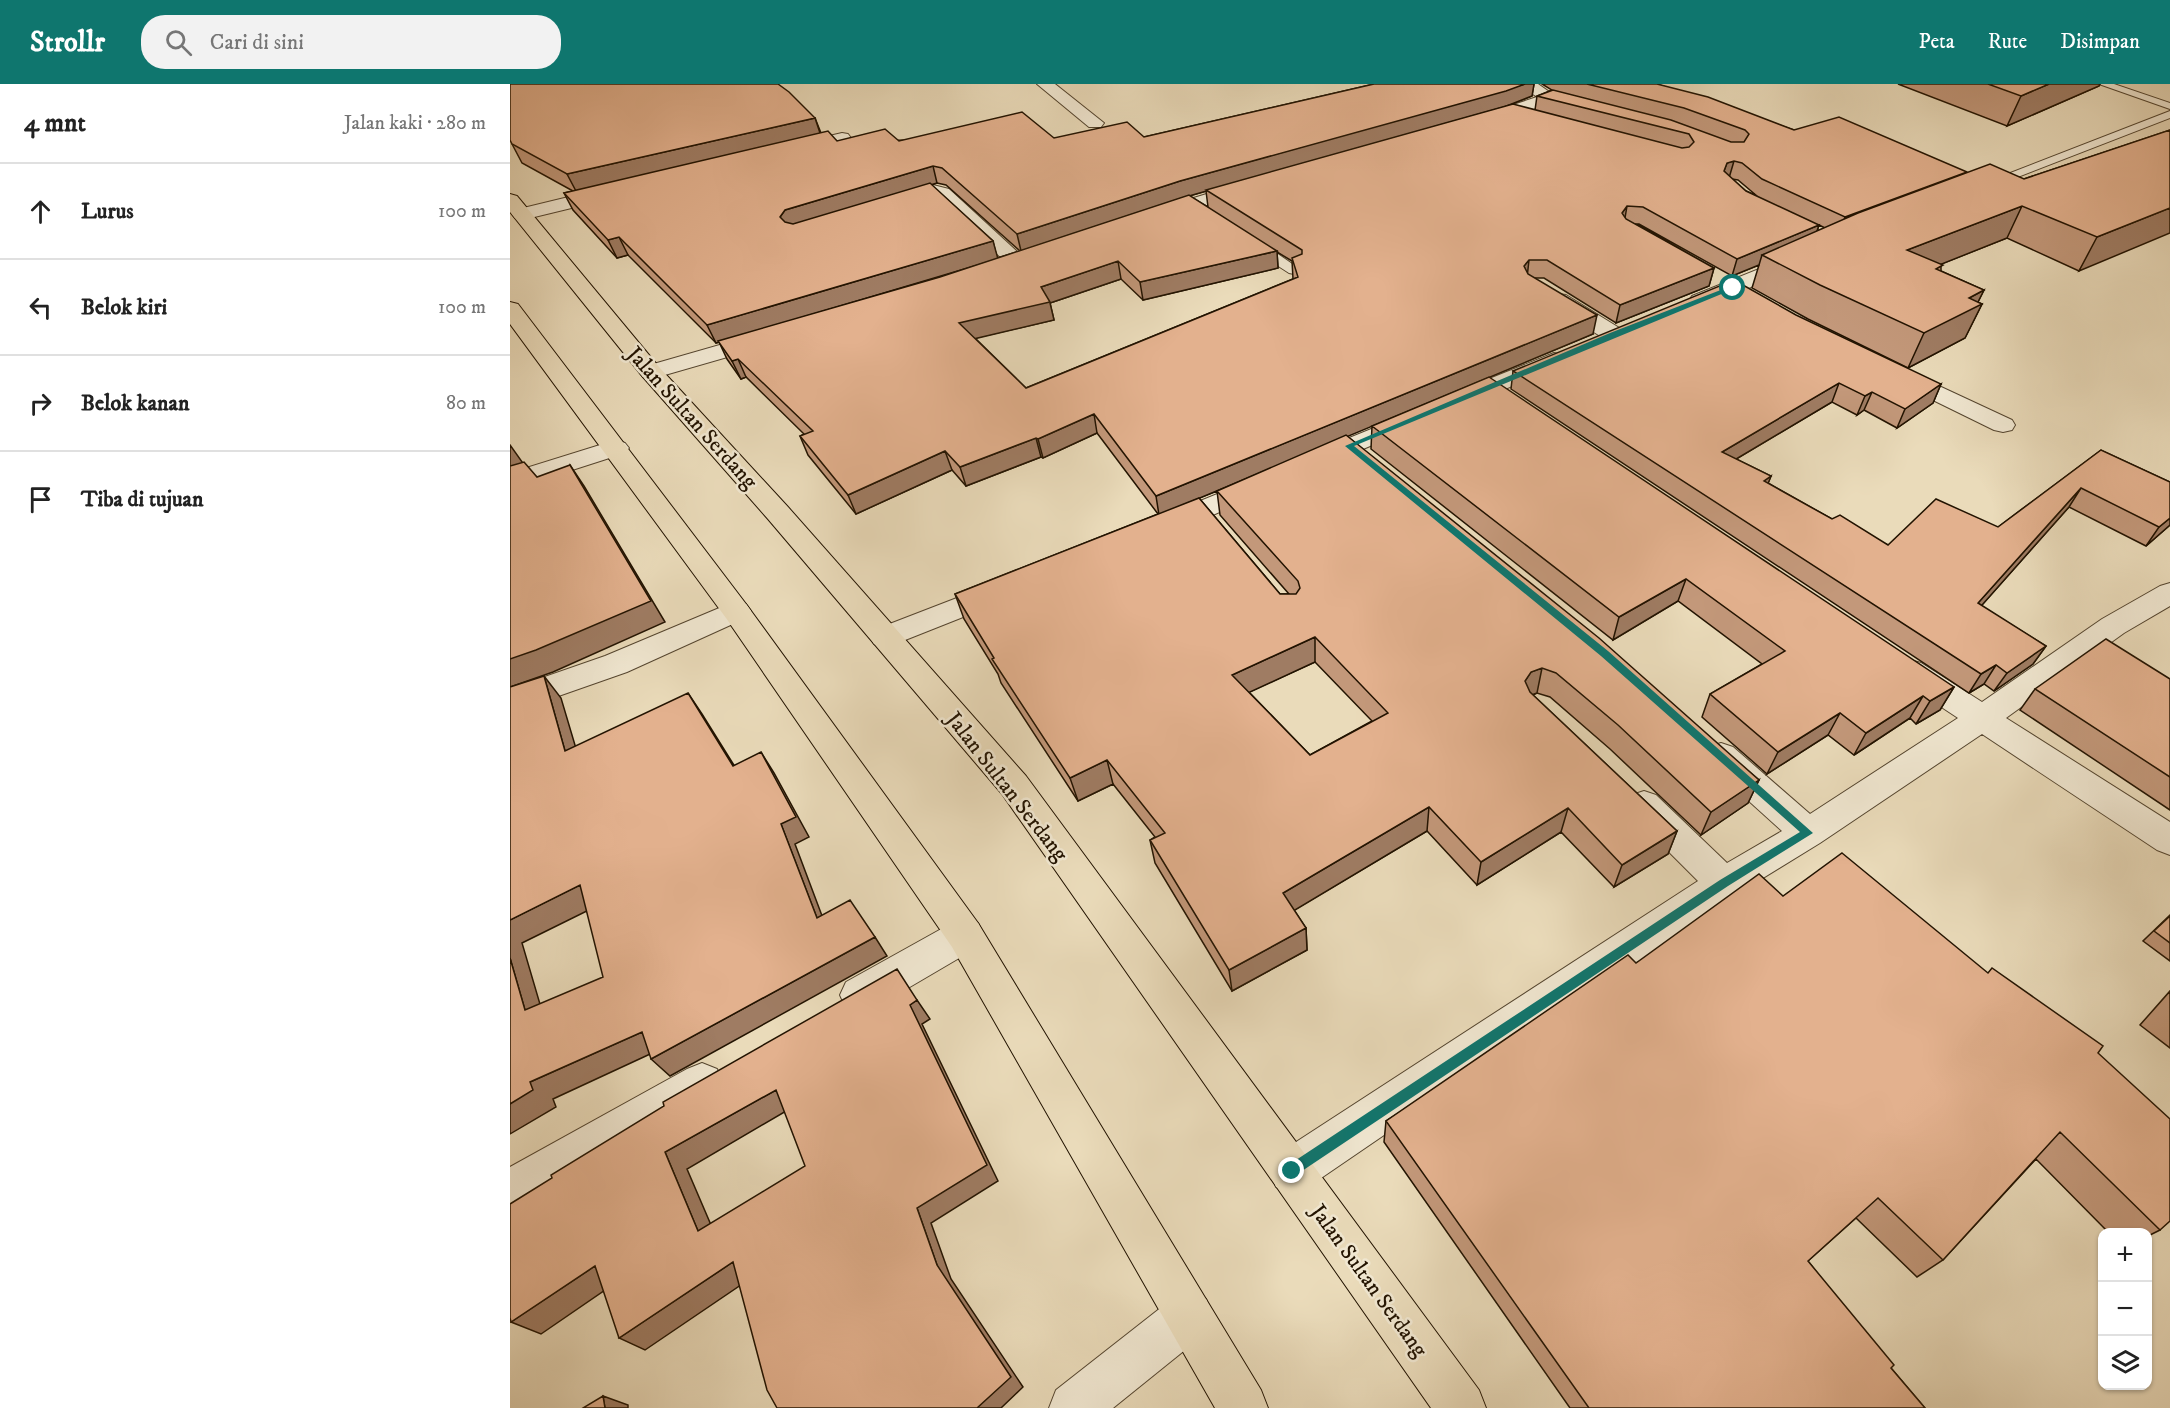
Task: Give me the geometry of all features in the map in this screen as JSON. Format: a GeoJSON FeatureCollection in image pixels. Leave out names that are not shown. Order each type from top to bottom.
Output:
{"type":"FeatureCollection","features":[{"type":"Feature","properties":{"kind":"highway","name":"Jalan Sultan Serdang"},"geometry":{"type":"LineString","coordinates":[[516,207],[651,372],[778,513],[1014,785],[1461,1408]]}},
{"type":"Feature","properties":{"kind":"highway"},"geometry":{"type":"LineString","coordinates":[[510,309],[736,611],[965,935],[1243,1408]]}},
{"type":"Feature","properties":{"kind":"street"},"geometry":{"type":"LineString","coordinates":[[1045,84],[1095,123]]}},
{"type":"Feature","properties":{"kind":"street"},"geometry":{"type":"LineString","coordinates":[[1466,126],[1557,99],[1527,84]]}},
{"type":"Feature","properties":{"kind":"street"},"geometry":{"type":"LineString","coordinates":[[1511,113],[1538,120]]}},
{"type":"Feature","properties":{"kind":"street"},"geometry":{"type":"LineString","coordinates":[[773,154],[842,138]]}},
{"type":"Feature","properties":{"kind":"street"},"geometry":{"type":"LineString","coordinates":[[1134,223],[1266,182]]}},
{"type":"Feature","properties":{"kind":"street"},"geometry":{"type":"LineString","coordinates":[[516,207],[636,187]]}},
{"type":"Feature","properties":{"kind":"street"},"geometry":{"type":"LineString","coordinates":[[877,208],[938,191],[1008,265],[1038,255]]}},
{"type":"Feature","properties":{"kind":"street"},"geometry":{"type":"LineString","coordinates":[[1679,309],[1815,252]]}},
{"type":"Feature","properties":{"kind":"street"},"geometry":{"type":"LineString","coordinates":[[1148,532],[1210,519],[1286,473],[1622,331],[1545,291]]}},
{"type":"Feature","properties":{"kind":"street"},"geometry":{"type":"LineString","coordinates":[[651,372],[789,332]]}},
{"type":"Feature","properties":{"kind":"street"},"geometry":{"type":"LineString","coordinates":[[1876,363],[2003,425]]}},
{"type":"Feature","properties":{"kind":"street"},"geometry":{"type":"LineString","coordinates":[[1489,388],[1519,408]]}},
{"type":"Feature","properties":{"kind":"street"},"geometry":{"type":"LineString","coordinates":[[1349,446],[1376,468]]}},
{"type":"Feature","properties":{"kind":"street"},"geometry":{"type":"LineString","coordinates":[[510,482],[616,448]]}},
{"type":"Feature","properties":{"kind":"street"},"geometry":{"type":"LineString","coordinates":[[885,637],[1028,580]]}},
{"type":"Feature","properties":{"kind":"street"},"geometry":{"type":"LineString","coordinates":[[1292,1171],[1724,883],[1808,833],[1981,719],[2113,626],[2170,593]]}},
{"type":"Feature","properties":{"kind":"street"},"geometry":{"type":"LineString","coordinates":[[510,700],[616,664],[736,611]]}},
{"type":"Feature","properties":{"kind":"street"},"geometry":{"type":"LineString","coordinates":[[1893,659],[1981,719],[2170,840]]}},
{"type":"Feature","properties":{"kind":"street"},"geometry":{"type":"LineString","coordinates":[[1702,739],[1808,833]]}},
{"type":"Feature","properties":{"kind":"street"},"geometry":{"type":"LineString","coordinates":[[1623,784],[1724,883]]}},
{"type":"Feature","properties":{"kind":"street"},"geometry":{"type":"LineString","coordinates":[[831,1011],[965,935]]}},
{"type":"Feature","properties":{"kind":"street"},"geometry":{"type":"LineString","coordinates":[[510,1191],[738,1063]]}},
{"type":"Feature","properties":{"kind":"street"},"geometry":{"type":"LineString","coordinates":[[1074,1408],[1189,1316]]}},
{"type":"Feature","properties":{"kind":"lane"},"geometry":{"type":"LineString","coordinates":[[2104,84],[2170,106]]}},
{"type":"Feature","properties":{"kind":"lane"},"geometry":{"type":"LineString","coordinates":[[1974,189],[2170,114]]}},
{"type":"Feature","properties":{"kind":"lane"},"geometry":{"type":"LineString","coordinates":[[1190,204],[1209,216]]}},
{"type":"Feature","properties":{"kind":"lane"},"geometry":{"type":"LineString","coordinates":[[1247,240],[1294,270]]}},
{"type":"Feature","properties":{"kind":"building"},"geometry":{"type":"Polygon","coordinates":[[[510,84],[778,84],[815,118],[567,174],[512,144],[510,140],[510,84]]]}},
{"type":"Feature","properties":{"kind":"building"},"geometry":{"type":"Polygon","coordinates":[[[1374,84],[1525,84],[1180,181],[1017,234],[942,168],[933,166],[785,210],[780,217],[785,222],[793,224],[930,183],[993,241],[707,325],[619,237],[608,240],[564,193],[828,131],[837,141],[885,129],[899,141],[1022,112],[1054,138],[1127,122],[1144,137],[1374,84]]]}},
{"type":"Feature","properties":{"kind":"building"},"geometry":{"type":"Polygon","coordinates":[[[1587,84],[1657,84],[1708,97],[1794,130],[1839,117],[1967,172],[1845,217],[1762,179],[1742,163],[1734,161],[1727,163],[1724,171],[1746,191],[1819,225],[1737,259],[1643,207],[1627,206],[1622,213],[1626,219],[1714,268],[1620,305],[1547,260],[1529,260],[1524,266],[1528,274],[1597,315],[1156,496],[1094,414],[1038,439],[960,467],[945,451],[848,495],[800,436],[813,431],[738,359],[732,361],[718,341],[940,277],[1189,195],[1277,251],[1140,282],[1118,261],[1041,287],[1050,302],[959,323],[1026,388],[1298,277],[1292,258],[1302,254],[1302,250],[1206,190],[1513,104],[1682,148],[1689,147],[1694,142],[1689,134],[1537,96],[1553,90],[1671,120],[1731,142],[1744,142],[1749,134],[1745,130],[1684,108],[1587,84]]]}},
{"type":"Feature","properties":{"kind":"building"},"geometry":{"type":"Polygon","coordinates":[[[1988,84],[2049,84],[2021,96],[1988,84]]]}},
{"type":"Feature","properties":{"kind":"building"},"geometry":{"type":"Polygon","coordinates":[[[2170,130],[2170,208],[2097,237],[2022,206],[1907,250],[1943,265],[1936,269],[1984,290],[1969,298],[1982,304],[1924,333],[1820,285],[1762,255],[1858,213],[1990,164],[2024,179],[2170,130]]]}},
{"type":"Feature","properties":{"kind":"building"},"geometry":{"type":"Polygon","coordinates":[[[1734,280],[1796,315],[1941,384],[1905,409],[1872,392],[1865,396],[1839,383],[1722,452],[1771,476],[1764,481],[1832,519],[1840,515],[1888,545],[1936,499],[1998,527],[2101,450],[2170,482],[2170,518],[2159,527],[2081,488],[1978,603],[2046,646],[2007,673],[1996,665],[1981,674],[1513,371],[1734,280]]]}},
{"type":"Feature","properties":{"kind":"building"},"geometry":{"type":"Polygon","coordinates":[[[1489,377],[1954,687],[1930,701],[1923,696],[1866,733],[1840,713],[1778,752],[1710,694],[1785,651],[1686,579],[1619,617],[1372,426],[1489,377]]]}},
{"type":"Feature","properties":{"kind":"building"},"geometry":{"type":"Polygon","coordinates":[[[1346,435],[1599,638],[1759,780],[1711,812],[1618,725],[1556,673],[1542,668],[1531,672],[1525,681],[1530,692],[1677,831],[1622,865],[1568,808],[1481,862],[1429,807],[1283,893],[1306,928],[1229,970],[1150,840],[1165,833],[1107,760],[1070,778],[992,659],[994,658],[955,594],[1199,498],[1280,594],[1296,594],[1300,588],[1298,581],[1217,491],[1346,435]],[[1315,637],[1232,675],[1310,755],[1388,713],[1315,637]]]}},
{"type":"Feature","properties":{"kind":"building"},"geometry":{"type":"Polygon","coordinates":[[[524,462],[537,477],[570,465],[651,601],[510,659],[510,466],[524,462]]]}},
{"type":"Feature","properties":{"kind":"building"},"geometry":{"type":"Polygon","coordinates":[[[2106,639],[2170,679],[2170,777],[2035,689],[2106,639]]]}},
{"type":"Feature","properties":{"kind":"building"},"geometry":{"type":"Polygon","coordinates":[[[544,676],[565,751],[688,693],[733,766],[761,752],[796,817],[781,824],[817,918],[850,900],[875,937],[651,1059],[642,1032],[530,1082],[533,1090],[510,1104],[510,958],[525,1010],[603,977],[580,885],[510,920],[510,687],[544,676]]]}},
{"type":"Feature","properties":{"kind":"building"},"geometry":{"type":"Polygon","coordinates":[[[1842,853],[1988,973],[1992,968],[2103,1046],[2098,1053],[2170,1119],[2170,1221],[2160,1230],[2060,1132],[1943,1260],[1878,1198],[1808,1261],[1894,1365],[1891,1368],[1925,1408],[1589,1408],[1386,1121],[1628,955],[1636,963],[1759,874],[1783,896],[1842,853]]]}},
{"type":"Feature","properties":{"kind":"building"},"geometry":{"type":"Polygon","coordinates":[[[2170,916],[2170,943],[2154,931],[2170,916]]]}},
{"type":"Feature","properties":{"kind":"building"},"geometry":{"type":"Polygon","coordinates":[[[897,969],[917,1000],[910,1005],[987,1165],[917,1208],[937,1265],[1011,1377],[977,1408],[777,1408],[767,1390],[733,1262],[619,1338],[595,1266],[511,1322],[510,1204],[552,1178],[551,1175],[664,1106],[663,1102],[897,969]],[[776,1090],[665,1152],[698,1231],[805,1166],[776,1090]]]}},
{"type":"Feature","properties":{"kind":"building"},"geometry":{"type":"Polygon","coordinates":[[[603,1396],[605,1408],[583,1408],[603,1396]]]}},
{"type":"Feature","properties":{"kind":"route"},"geometry":{"type":"LineString","coordinates":[[1292,1171],[1724,883],[1808,833],[1605,653],[1349,446],[1613,334],[1733,288]]}}]}
